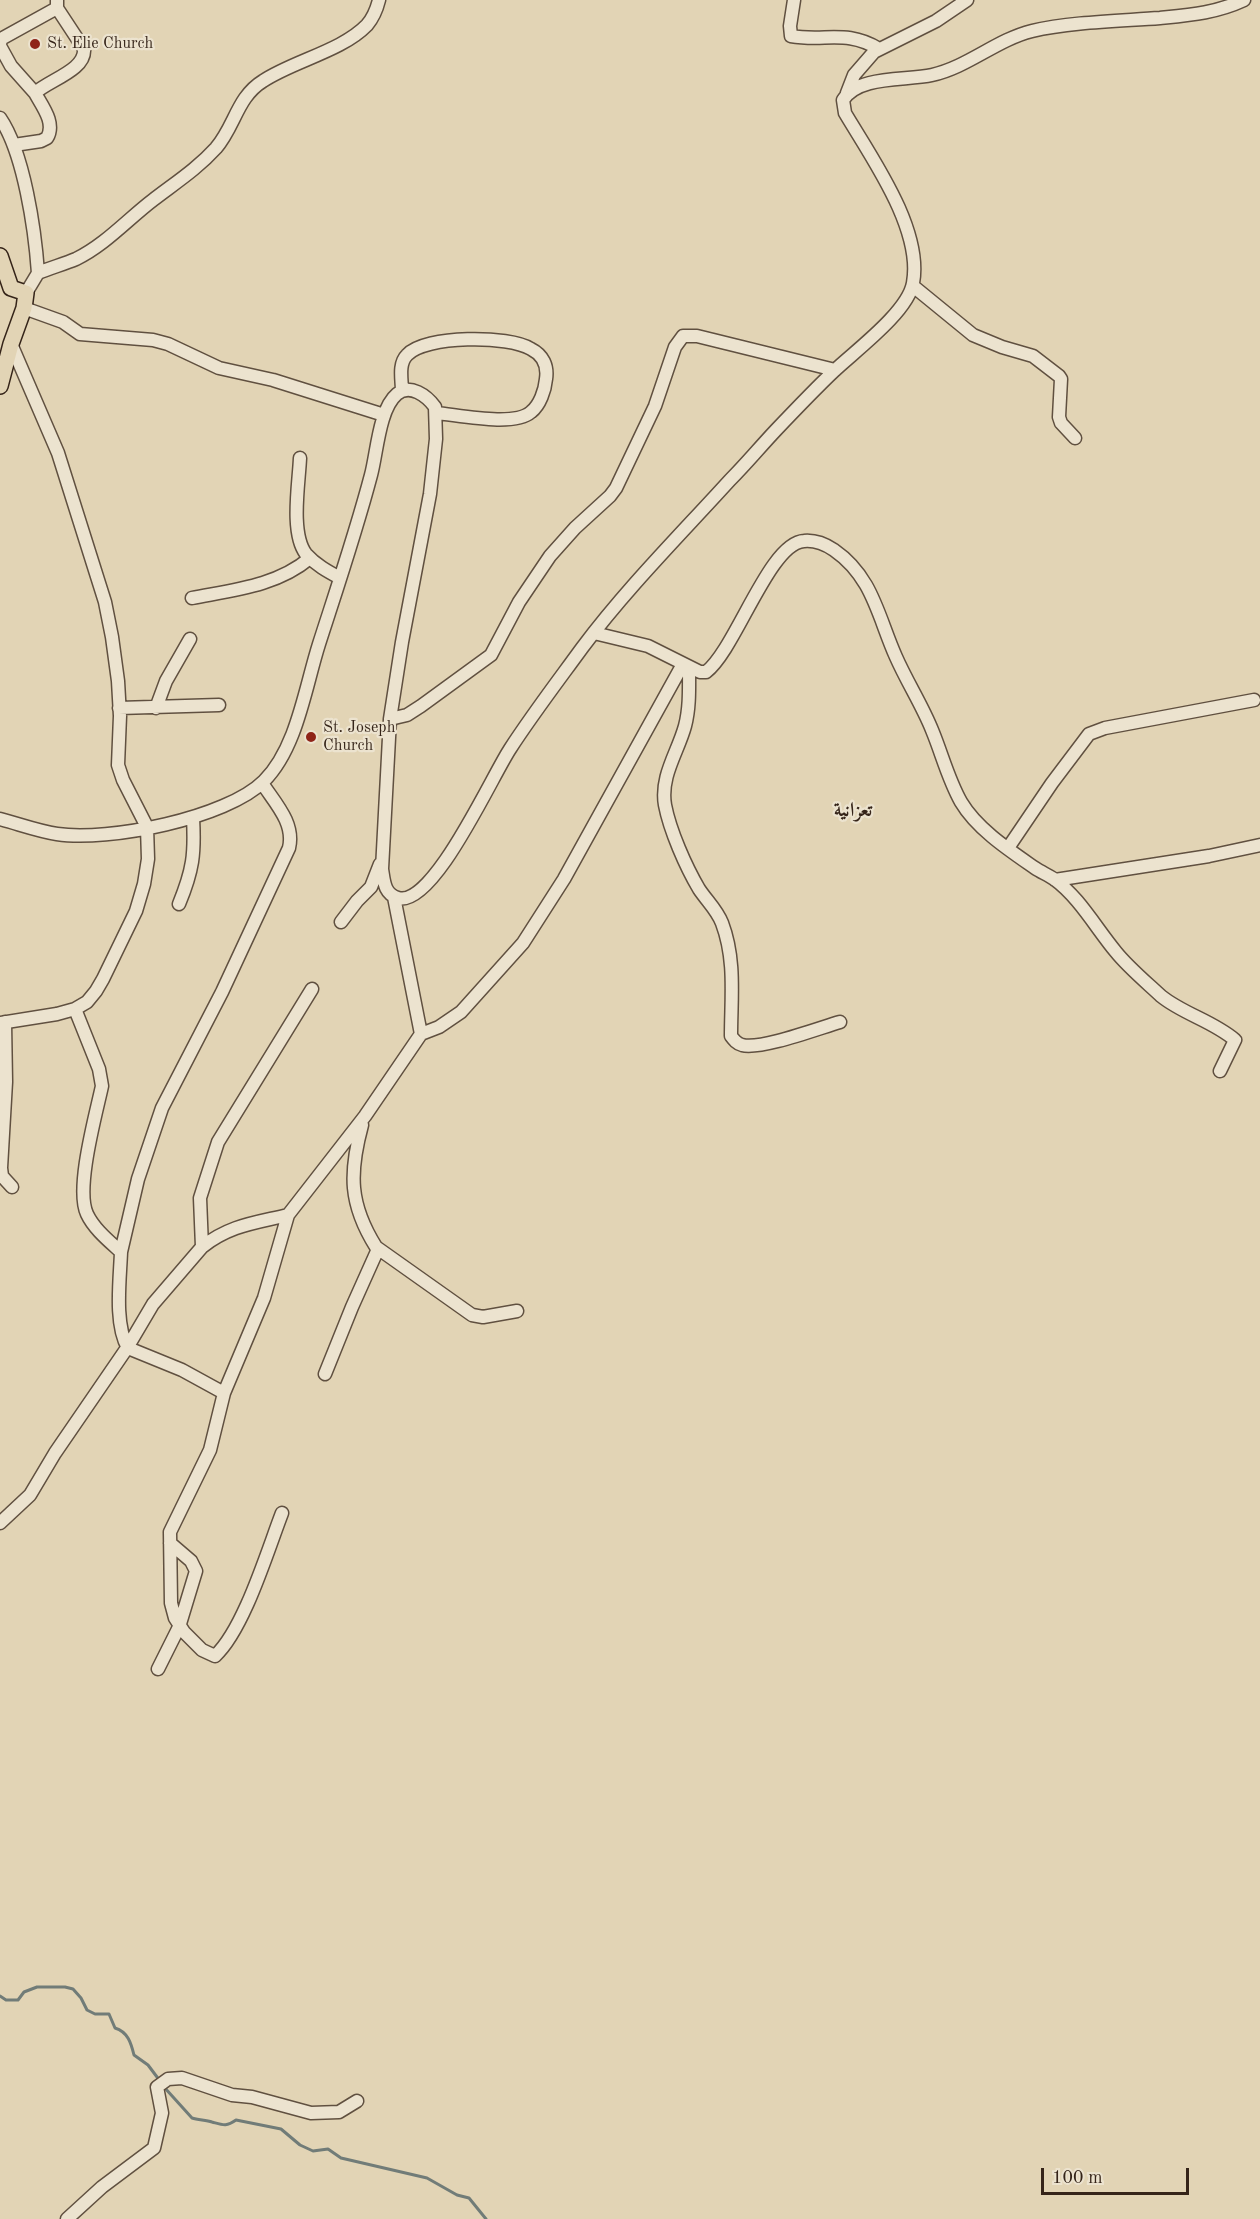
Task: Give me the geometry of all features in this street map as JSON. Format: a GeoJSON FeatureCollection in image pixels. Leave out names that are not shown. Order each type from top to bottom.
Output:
{"type":"FeatureCollection","features":[{"type":"Feature","properties":{"kind":"main road"},"geometry":{"type":"LineString","coordinates":[[0,256],[11,288],[25,300],[0,386]]}},
{"type":"Feature","properties":{"kind":"street"},"geometry":{"type":"LineString","coordinates":[[38,273],[77,258],[101,243],[188,175],[226,135],[241,102],[247,95],[263,81],[336,45],[367,25],[374,15],[379,0]]}},
{"type":"Feature","properties":{"kind":"street"},"geometry":{"type":"LineString","coordinates":[[794,0],[790,26],[791,36],[844,36],[868,42],[879,49]]}},
{"type":"Feature","properties":{"kind":"street"},"geometry":{"type":"LineString","coordinates":[[394,897],[410,898],[435,876],[454,850],[510,750],[594,633],[691,520],[835,370],[869,341],[898,309],[913,286],[914,269],[907,226],[884,179],[844,112],[843,100],[860,65],[879,49],[936,21],[967,0]]}},
{"type":"Feature","properties":{"kind":"street"},"geometry":{"type":"LineString","coordinates":[[847,94],[860,85],[930,75],[956,68],[1009,40],[1031,32],[1116,21],[1195,15],[1228,8],[1244,0]]}},
{"type":"Feature","properties":{"kind":"street"},"geometry":{"type":"LineString","coordinates":[[14,145],[41,141],[50,133],[48,117],[35,93],[11,66],[0,45],[1,39],[57,4],[84,49],[85,55],[78,66],[35,93]]}},
{"type":"Feature","properties":{"kind":"street"},"geometry":{"type":"LineString","coordinates":[[0,118],[14,145],[33,220],[38,273],[25,300],[80,334],[153,340],[168,344],[219,368],[273,380],[384,415]]}},
{"type":"Feature","properties":{"kind":"street"},"geometry":{"type":"LineString","coordinates":[[913,286],[973,334],[1002,347],[1033,356],[1059,376],[1061,379],[1059,417],[1061,423],[1075,438]]}},
{"type":"Feature","properties":{"kind":"street"},"geometry":{"type":"LineString","coordinates":[[390,718],[407,715],[491,655],[519,602],[550,556],[616,488],[655,406],[675,347],[682,336],[698,336],[835,370]]}},
{"type":"Feature","properties":{"kind":"street"},"geometry":{"type":"LineString","coordinates":[[402,391],[401,368],[406,355],[421,347],[454,340],[484,338],[530,348],[542,358],[547,371],[545,386],[540,400],[531,412],[519,418],[507,420],[436,413]]}},
{"type":"Feature","properties":{"kind":"street"},"geometry":{"type":"LineString","coordinates":[[11,344],[58,453],[105,602],[112,637],[119,708],[118,765],[123,780],[147,827],[148,859],[136,911],[96,991],[87,1002],[75,1009],[57,1014],[2,1023],[6,1082],[1,1168],[2,1176],[12,1187]]}},
{"type":"Feature","properties":{"kind":"street"},"geometry":{"type":"LineString","coordinates":[[0,819],[56,834],[117,833],[193,818],[226,806],[262,783],[278,765],[286,750],[371,474],[384,415],[395,395],[402,391],[413,390],[421,394],[431,402],[436,413],[436,439],[430,494],[390,718],[382,869],[386,888],[394,897],[421,1034]]}},
{"type":"Feature","properties":{"kind":"street"},"geometry":{"type":"LineString","coordinates":[[300,458],[297,528],[305,552],[321,568],[340,578]]}},
{"type":"Feature","properties":{"kind":"street"},"geometry":{"type":"LineString","coordinates":[[594,633],[648,646],[700,672],[706,672],[732,637],[758,587],[787,549],[796,542],[804,541],[815,541],[828,546],[852,563],[862,576],[896,657],[933,732],[961,802],[981,827],[1035,868],[1055,880],[1075,900],[1118,954],[1163,997],[1224,1030],[1235,1040],[1220,1071]]}},
{"type":"Feature","properties":{"kind":"street"},"geometry":{"type":"LineString","coordinates":[[192,597],[245,588],[278,579],[310,558]]}},
{"type":"Feature","properties":{"kind":"street"},"geometry":{"type":"LineString","coordinates":[[156,708],[165,681],[190,639]]}},
{"type":"Feature","properties":{"kind":"street"},"geometry":{"type":"LineString","coordinates":[[686,665],[687,714],[666,780],[664,798],[668,815],[691,875],[717,912],[729,948],[733,984],[731,1036],[741,1045],[759,1045],[840,1022]]}},
{"type":"Feature","properties":{"kind":"street"},"geometry":{"type":"LineString","coordinates":[[282,1513],[241,1616],[222,1649],[214,1656],[202,1650],[179,1627],[171,1603],[172,1524],[210,1450],[224,1393],[264,1298],[288,1215],[365,1116],[421,1034],[439,1027],[461,1012],[523,943],[564,879],[686,665]]}},
{"type":"Feature","properties":{"kind":"street"},"geometry":{"type":"LineString","coordinates":[[1008,848],[1089,734],[1105,728],[1254,700]]}},
{"type":"Feature","properties":{"kind":"street"},"geometry":{"type":"LineString","coordinates":[[119,708],[219,705]]}},
{"type":"Feature","properties":{"kind":"street"},"geometry":{"type":"LineString","coordinates":[[224,1393],[182,1370],[127,1348],[120,1325],[121,1252],[138,1179],[162,1108],[242,952],[289,848],[291,840],[288,824],[262,783]]}},
{"type":"Feature","properties":{"kind":"street"},"geometry":{"type":"LineString","coordinates":[[179,904],[195,855],[193,818]]}},
{"type":"Feature","properties":{"kind":"street"},"geometry":{"type":"LineString","coordinates":[[1055,880],[1209,856],[1260,845]]}},
{"type":"Feature","properties":{"kind":"street"},"geometry":{"type":"LineString","coordinates":[[341,922],[371,887],[383,857]]}},
{"type":"Feature","properties":{"kind":"street"},"geometry":{"type":"LineString","coordinates":[[202,1247],[200,1198],[218,1143],[312,988]]}},
{"type":"Feature","properties":{"kind":"street"},"geometry":{"type":"LineString","coordinates":[[75,1009],[99,1069],[102,1086],[84,1185],[83,1203],[91,1221],[121,1252]]}},
{"type":"Feature","properties":{"kind":"street"},"geometry":{"type":"LineString","coordinates":[[365,1116],[356,1149],[352,1188],[371,1239],[378,1249],[472,1315],[483,1317],[517,1311]]}},
{"type":"Feature","properties":{"kind":"street"},"geometry":{"type":"LineString","coordinates":[[0,1523],[30,1496],[56,1453],[127,1348],[153,1304],[202,1247],[220,1233],[250,1223],[288,1215]]}},
{"type":"Feature","properties":{"kind":"street"},"geometry":{"type":"LineString","coordinates":[[325,1374],[378,1249]]}},
{"type":"Feature","properties":{"kind":"street"},"geometry":{"type":"LineString","coordinates":[[158,1669],[179,1627],[196,1571],[191,1561],[170,1543]]}},
{"type":"Feature","properties":{"kind":"street"},"geometry":{"type":"LineString","coordinates":[[67,2219],[102,2187],[154,2148],[162,2113],[157,2087],[168,2079],[182,2078],[232,2095],[252,2097],[311,2113],[339,2112],[357,2101]]}},
{"type":"Feature","properties":{"kind":"waterway"},"geometry":{"type":"LineString","coordinates":[[0,1996],[6,2000],[18,2000],[24,1992],[37,1987],[73,1989],[87,2010],[95,2014],[109,2014],[115,2028],[128,2038],[134,2055],[148,2065],[160,2081]]}},
{"type":"Feature","properties":{"kind":"waterway"},"geometry":{"type":"LineString","coordinates":[[164,2087],[192,2118],[224,2125],[236,2120],[281,2129],[300,2145],[313,2151],[328,2149],[341,2158],[427,2178],[457,2195],[469,2198],[486,2219]]}},
{"type":"Feature","properties":{"kind":"place","name":"St. Elie Church"},"geometry":{"type":"Point","coordinates":[35,44]}},
{"type":"Feature","properties":{"kind":"place","name":"St. Joseph Church"},"geometry":{"type":"Point","coordinates":[311,737]}},
{"type":"Feature","properties":{"kind":"district","name":"تعزانية"},"geometry":{"type":"Point","coordinates":[853,811]}}]}
